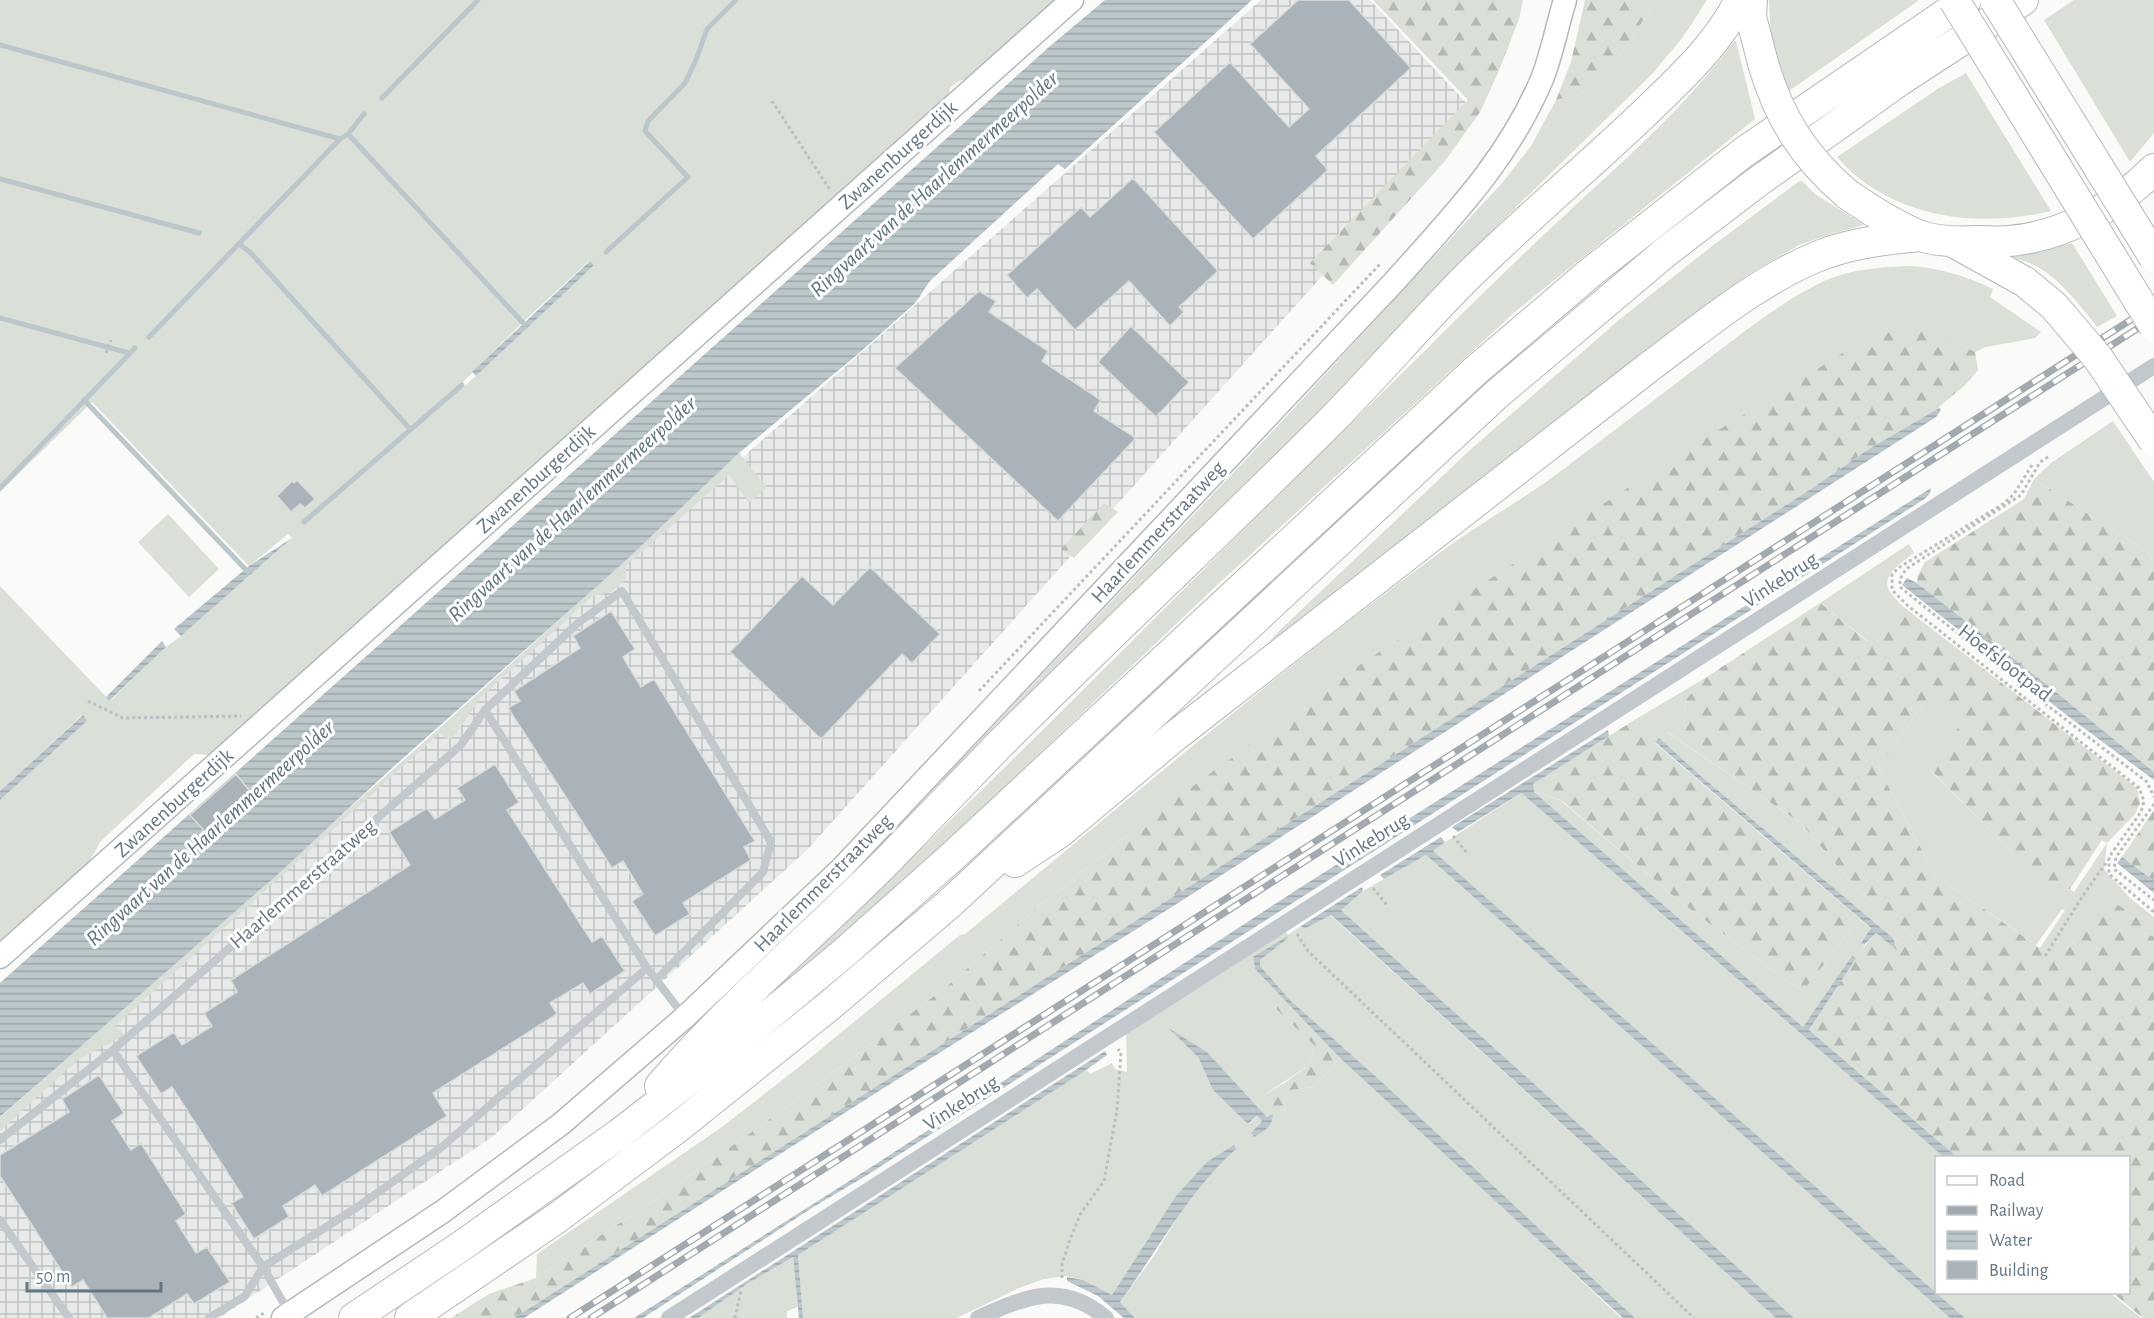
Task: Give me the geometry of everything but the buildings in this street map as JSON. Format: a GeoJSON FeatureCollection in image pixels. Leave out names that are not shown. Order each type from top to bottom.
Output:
{"type":"FeatureCollection","features":[{"type":"Feature","properties":{"kind":"highway"},"geometry":{"type":"LineString","coordinates":[[1666,92],[1692,55],[1720,0]]}},
{"type":"Feature","properties":{"kind":"highway"},"geometry":{"type":"LineString","coordinates":[[619,1134],[698,1042],[887,860],[998,746],[1323,428],[1465,279],[1557,192],[1600,156],[1706,52],[1728,23],[1740,0]]}},
{"type":"Feature","properties":{"kind":"highway"},"geometry":{"type":"LineString","coordinates":[[1752,0],[1751,17],[1763,63],[1780,113],[1794,136],[1815,164],[1847,194],[1872,211],[1920,236],[1952,242],[2011,241],[2068,226],[2098,213],[2136,187],[2154,169]]}},
{"type":"Feature","properties":{"kind":"highway"},"geometry":{"type":"LineString","coordinates":[[1954,0],[2154,326]]}},
{"type":"Feature","properties":{"kind":"highway"},"geometry":{"type":"LineString","coordinates":[[354,1318],[460,1247],[619,1134],[721,1055],[844,953],[953,856],[1475,371],[1591,272],[1744,152],[1966,0]]}},
{"type":"Feature","properties":{"kind":"highway"},"geometry":{"type":"LineString","coordinates":[[1995,0],[2154,257]]}},
{"type":"Feature","properties":{"kind":"highway"},"geometry":{"type":"LineString","coordinates":[[410,1318],[557,1218],[677,1128],[829,1006],[949,904],[1497,394],[1667,251],[1766,176],[1899,81],[2024,0]]}},
{"type":"Feature","properties":{"kind":"highway"},"geometry":{"type":"LineString","coordinates":[[949,904],[1059,833],[1175,736],[1725,310],[1783,273],[1822,255],[1870,242],[1920,236]]}},
{"type":"Feature","properties":{"kind":"highway"},"geometry":{"type":"LineString","coordinates":[[1952,242],[2025,282],[2054,306],[2119,387],[2154,441]]}},
{"type":"Feature","properties":{"kind":"main road","name":"Zwanenburgerdijk"},"geometry":{"type":"LineString","coordinates":[[0,957],[1072,0]]}},
{"type":"Feature","properties":{"kind":"main road","name":"Haarlemmerstraatweg"},"geometry":{"type":"LineString","coordinates":[[285,1311],[442,1212],[561,1124],[685,1017],[842,869],[1386,290],[1479,187],[1515,133],[1542,78],[1565,0]]}},
{"type":"Feature","properties":{"kind":"street","name":"Vinkebrug"},"geometry":{"type":"LineString","coordinates":[[669,1318],[2154,366]]}},
{"type":"Feature","properties":{"kind":"street"},"geometry":{"type":"LineString","coordinates":[[978,1318],[1045,1295],[1061,1295],[1078,1299],[1092,1306],[1106,1318]]}},
{"type":"Feature","properties":{"kind":"lane","name":"Haarlemmerstraatweg"},"geometry":{"type":"LineString","coordinates":[[0,1140],[113,1050],[461,745],[484,710],[578,622],[622,591],[771,842],[763,872],[657,979]]}},
{"type":"Feature","properties":{"kind":"lane"},"geometry":{"type":"LineString","coordinates":[[484,710],[647,968],[685,1017]]}},
{"type":"Feature","properties":{"kind":"lane"},"geometry":{"type":"LineString","coordinates":[[209,1318],[245,1296],[263,1267],[356,1208],[443,1146],[647,968]]}},
{"type":"Feature","properties":{"kind":"lane"},"geometry":{"type":"LineString","coordinates":[[113,1050],[263,1267],[285,1311]]}},
{"type":"Feature","properties":{"kind":"lane"},"geometry":{"type":"LineString","coordinates":[[0,1220],[69,1318]]}},
{"type":"Feature","properties":{"kind":"path"},"geometry":{"type":"LineString","coordinates":[[772,101],[824,181]]}},
{"type":"Feature","properties":{"kind":"path","name":"Haarlemmerstraatweg"},"geometry":{"type":"LineString","coordinates":[[977,692],[1384,260]]}},
{"type":"Feature","properties":{"kind":"path"},"geometry":{"type":"LineString","coordinates":[[106,353],[111,340]]}},
{"type":"Feature","properties":{"kind":"path"},"geometry":{"type":"LineString","coordinates":[[2049,455],[2040,462],[2021,495],[1906,568],[1900,579],[1900,587],[2147,782],[2154,797]]}},
{"type":"Feature","properties":{"kind":"path","name":"Hoefslootpad"},"geometry":{"type":"LineString","coordinates":[[2036,458],[2014,494],[2003,504],[1898,568],[1892,575],[1892,591],[2139,788],[2144,801],[2141,812],[2109,857]]}},
{"type":"Feature","properties":{"kind":"path"},"geometry":{"type":"LineString","coordinates":[[88,701],[123,718],[246,716]]}},
{"type":"Feature","properties":{"kind":"path"},"geometry":{"type":"LineString","coordinates":[[2154,804],[2116,857],[2114,868],[2154,900]]}},
{"type":"Feature","properties":{"kind":"path"},"geometry":{"type":"LineString","coordinates":[[1443,822],[1467,853]]}},
{"type":"Feature","properties":{"kind":"path"},"geometry":{"type":"LineString","coordinates":[[2109,857],[2109,874],[2154,912]]}},
{"type":"Feature","properties":{"kind":"path"},"geometry":{"type":"LineString","coordinates":[[2045,956],[2109,857]]}},
{"type":"Feature","properties":{"kind":"path"},"geometry":{"type":"LineString","coordinates":[[1363,872],[1387,905]]}},
{"type":"Feature","properties":{"kind":"path"},"geometry":{"type":"LineString","coordinates":[[1308,951],[1694,1318]]}},
{"type":"Feature","properties":{"kind":"path"},"geometry":{"type":"LineString","coordinates":[[1061,1295],[1062,1264],[1070,1239],[1082,1213],[1104,1181],[1116,1110],[1121,1053],[1107,1036]]}},
{"type":"Feature","properties":{"kind":"path"},"geometry":{"type":"LineString","coordinates":[[735,1318],[742,1292]]}},
{"type":"Feature","properties":{"kind":"path"},"geometry":{"type":"LineString","coordinates":[[256,1318],[285,1311]]}},
{"type":"Feature","properties":{"kind":"shaded area"},"geometry":{"type":"Polygon","coordinates":[[[1261,0],[1370,0],[1472,109],[807,850],[491,1138],[219,1318],[0,1318],[0,1118],[624,562],[1261,0]]]}},
{"type":"Feature","properties":{"kind":"green space"},"geometry":{"type":"Polygon","coordinates":[[[0,0],[1058,0],[974,76],[957,82],[950,88],[949,99],[209,755],[194,754],[100,842],[90,861],[0,944],[0,800],[87,721],[82,715],[0,791],[0,586],[110,701],[166,647],[292,538],[288,534],[249,566],[92,402],[0,492],[0,0]],[[589,261],[524,321],[423,422],[476,376],[593,265],[589,261]]]}},
{"type":"Feature","properties":{"kind":"green space"},"geometry":{"type":"Polygon","coordinates":[[[1373,0],[1523,0],[1519,19],[1480,112],[1445,161],[1333,285],[1310,263],[1468,100],[1373,0]]]}},
{"type":"Feature","properties":{"kind":"green space"},"geometry":{"type":"Polygon","coordinates":[[[1585,0],[1655,0],[1641,25],[1609,68],[1585,90],[1574,96],[1556,100],[1571,62],[1585,0]]]}},
{"type":"Feature","properties":{"kind":"green space"},"geometry":{"type":"Polygon","coordinates":[[[1655,0],[1707,0],[1683,37],[1653,73],[1454,268],[1315,417],[944,781],[942,780],[1273,431],[1503,182],[1531,146],[1556,100],[1574,96],[1585,90],[1609,68],[1641,25],[1655,0]]]}},
{"type":"Feature","properties":{"kind":"green space"},"geometry":{"type":"Polygon","coordinates":[[[1769,0],[1918,1],[1786,93],[1771,38],[1769,0]]]}},
{"type":"Feature","properties":{"kind":"green space"},"geometry":{"type":"Polygon","coordinates":[[[2074,0],[2154,0],[2154,133],[2130,162],[2044,20],[2074,0]]]}},
{"type":"Feature","properties":{"kind":"green space"},"geometry":{"type":"Polygon","coordinates":[[[1736,41],[1755,119],[1516,311],[1216,586],[895,891],[769,998],[769,992],[1002,770],[1495,281],[1654,132],[1696,88],[1736,41]]]}},
{"type":"Feature","properties":{"kind":"green space"},"geometry":{"type":"Polygon","coordinates":[[[1966,73],[2051,211],[1993,219],[1936,214],[1908,206],[1882,194],[1858,178],[1837,157],[1939,88],[1966,73]]]}},
{"type":"Feature","properties":{"kind":"green space"},"geometry":{"type":"Polygon","coordinates":[[[1802,181],[1815,194],[1864,225],[1799,245],[1747,275],[1531,439],[1383,569],[1220,695],[1280,630],[1470,450],[1619,320],[1707,250],[1802,181]]]}},
{"type":"Feature","properties":{"kind":"green space"},"geometry":{"type":"Polygon","coordinates":[[[2072,243],[2117,316],[2097,327],[2052,277],[2034,265],[2008,254],[2039,251],[2072,243]]]}},
{"type":"Feature","properties":{"kind":"green space"},"geometry":{"type":"Polygon","coordinates":[[[1910,266],[1953,273],[1993,289],[1990,297],[2041,332],[2035,338],[1986,347],[1975,352],[1948,339],[1147,820],[1037,908],[946,987],[793,1103],[652,1202],[536,1278],[537,1254],[722,1127],[960,935],[965,934],[1320,644],[1441,552],[1553,477],[1739,336],[1795,297],[1824,281],[1855,271],[1910,266]]]}},
{"type":"Feature","properties":{"kind":"green space"},"geometry":{"type":"Polygon","coordinates":[[[1919,331],[1948,339],[1975,352],[1978,370],[1964,386],[1934,411],[1869,449],[1811,489],[514,1318],[451,1318],[489,1294],[536,1278],[652,1202],[793,1103],[946,987],[1037,908],[1147,820],[1343,676],[1664,464],[1843,353],[1885,333],[1919,331]]]}},
{"type":"Feature","properties":{"kind":"green space"},"geometry":{"type":"Polygon","coordinates":[[[2113,421],[2154,482],[2154,563],[2146,551],[2034,479],[2051,463],[2113,421]]]}},
{"type":"Feature","properties":{"kind":"green space"},"geometry":{"type":"Polygon","coordinates":[[[739,453],[767,487],[749,503],[729,475],[626,566],[626,580],[612,592],[593,596],[480,698],[457,733],[449,740],[440,733],[115,1026],[125,1035],[79,1059],[0,1131],[0,1118],[465,706],[739,453]]]}},
{"type":"Feature","properties":{"kind":"green space"},"geometry":{"type":"Polygon","coordinates":[[[2034,479],[2146,551],[2154,563],[2154,772],[1917,583],[1918,575],[1925,562],[2024,499],[2034,479]]]}},
{"type":"Feature","properties":{"kind":"green space"},"geometry":{"type":"Polygon","coordinates":[[[1104,503],[1118,512],[1074,558],[1061,549],[1104,503]]]}},
{"type":"Feature","properties":{"kind":"green space"},"geometry":{"type":"Polygon","coordinates":[[[168,514],[219,569],[189,597],[138,542],[168,514]]]}},
{"type":"Feature","properties":{"kind":"green space"},"geometry":{"type":"Polygon","coordinates":[[[1909,544],[1914,553],[1891,572],[1887,583],[1889,590],[1900,604],[1868,641],[1820,603],[1909,544]]]}},
{"type":"Feature","properties":{"kind":"green space"},"geometry":{"type":"Polygon","coordinates":[[[1820,603],[1867,641],[1900,604],[2137,788],[2140,803],[2135,814],[2107,843],[2102,840],[2070,889],[2048,889],[1930,769],[1963,721],[1931,694],[1878,767],[1935,875],[2040,948],[2052,955],[2072,944],[2103,897],[2143,919],[2141,931],[2154,937],[2154,1318],[2143,1318],[2114,1294],[2130,1294],[2130,1156],[1956,1156],[1809,1030],[1859,953],[1876,933],[1897,949],[1893,938],[1899,940],[1985,1016],[1986,1001],[1854,886],[1802,824],[1666,731],[1684,725],[1686,700],[1702,680],[1820,603]]]}},
{"type":"Feature","properties":{"kind":"green space"},"geometry":{"type":"Polygon","coordinates":[[[1702,680],[1686,700],[1684,725],[1667,732],[1802,824],[1854,886],[1986,1001],[1985,1017],[1899,940],[1893,938],[1636,719],[1702,680]]]}},
{"type":"Feature","properties":{"kind":"green space"},"geometry":{"type":"Polygon","coordinates":[[[1931,694],[1964,721],[1930,770],[2048,888],[2070,889],[2074,892],[2107,843],[2104,869],[2130,898],[2154,917],[2154,937],[2141,931],[2103,898],[2072,944],[2052,955],[2040,948],[2065,910],[2062,909],[2036,945],[1935,875],[1878,767],[1931,694]]]}},
{"type":"Feature","properties":{"kind":"green space"},"geometry":{"type":"Polygon","coordinates":[[[1636,719],[1659,738],[1655,743],[1861,920],[1803,991],[1678,900],[1561,800],[1533,792],[1533,784],[1636,719]]]}},
{"type":"Feature","properties":{"kind":"green space"},"geometry":{"type":"Polygon","coordinates":[[[1533,792],[1560,800],[1678,900],[1803,991],[1861,920],[1871,929],[1861,942],[1864,947],[1856,958],[1852,957],[1803,1027],[1533,792]]]}},
{"type":"Feature","properties":{"kind":"green space"},"geometry":{"type":"Polygon","coordinates":[[[1521,793],[1796,1030],[1947,1156],[1935,1156],[1935,1292],[1432,851],[1521,793]]]}},
{"type":"Feature","properties":{"kind":"green space"},"geometry":{"type":"Polygon","coordinates":[[[2154,810],[2154,881],[2122,857],[2154,810]]]}},
{"type":"Feature","properties":{"kind":"green space"},"geometry":{"type":"Polygon","coordinates":[[[1426,855],[1950,1318],[1794,1318],[1340,909],[1363,891],[1426,855]]]}},
{"type":"Feature","properties":{"kind":"green space"},"geometry":{"type":"Polygon","coordinates":[[[1330,915],[1776,1318],[1635,1318],[1382,1082],[1291,1001],[1260,966],[1260,960],[1286,940],[1253,958],[1255,969],[1283,998],[1275,1008],[1315,1046],[1308,1066],[1261,1097],[1258,1107],[1207,1052],[1171,1031],[1198,1057],[1213,1090],[1249,1124],[1258,1116],[1262,1121],[1251,1133],[1254,1137],[1267,1128],[1273,1114],[1286,1109],[1284,1100],[1291,1090],[1314,1087],[1340,1058],[1453,1160],[1621,1318],[1135,1318],[1120,1302],[1152,1259],[1192,1194],[1236,1149],[1175,1197],[1112,1295],[1083,1280],[1066,1276],[1044,1279],[1019,1288],[957,1318],[803,1318],[798,1255],[1076,1075],[1086,1070],[1090,1074],[1112,1063],[1115,1069],[1127,1072],[1126,1032],[1285,930],[1288,935],[1301,926],[1304,929],[1330,915]]]}},
{"type":"Feature","properties":{"kind":"green space"},"geometry":{"type":"Polygon","coordinates":[[[1283,998],[1340,1058],[1314,1087],[1291,1090],[1284,1100],[1286,1109],[1267,1117],[1258,1107],[1261,1097],[1308,1066],[1315,1046],[1275,1008],[1283,998]]]}},
{"type":"Feature","properties":{"kind":"green space"},"geometry":{"type":"Polygon","coordinates":[[[793,1257],[798,1307],[787,1311],[787,1318],[698,1318],[747,1284],[793,1257]]]}},
{"type":"Feature","properties":{"kind":"green space"},"geometry":{"type":"Polygon","coordinates":[[[1938,1294],[2111,1294],[2141,1318],[1965,1318],[1938,1294]]]}},
{"type":"Feature","properties":{"kind":"water","name":"Ringvaart van de Haarlemmermeerpolder"},"geometry":{"type":"Polygon","coordinates":[[[1105,0],[1252,0],[1065,169],[1058,164],[931,280],[913,305],[739,453],[624,562],[392,768],[277,875],[0,1117],[0,983],[1049,47],[1105,0]]]}},
{"type":"Feature","properties":{"kind":"water"},"geometry":{"type":"Polygon","coordinates":[[[590,261],[594,265],[476,376],[472,372],[590,261]]]}},
{"type":"Feature","properties":{"kind":"water"},"geometry":{"type":"Polygon","coordinates":[[[1939,408],[1941,410],[1936,417],[1175,905],[524,1318],[514,1318],[1811,489],[1869,449],[1939,408]]]}},
{"type":"Feature","properties":{"kind":"water"},"geometry":{"type":"Polygon","coordinates":[[[1931,488],[1926,498],[643,1318],[634,1318],[879,1162],[1298,889],[1931,488]]]}},
{"type":"Feature","properties":{"kind":"water"},"geometry":{"type":"Polygon","coordinates":[[[292,538],[181,636],[174,629],[249,566],[292,538]]]}},
{"type":"Feature","properties":{"kind":"water"},"geometry":{"type":"Polygon","coordinates":[[[1907,578],[1917,583],[2056,692],[2154,772],[2154,780],[2069,717],[1902,585],[1907,578]]]}},
{"type":"Feature","properties":{"kind":"water"},"geometry":{"type":"Polygon","coordinates":[[[162,641],[166,647],[109,701],[106,697],[162,641]]]}},
{"type":"Feature","properties":{"kind":"water"},"geometry":{"type":"Polygon","coordinates":[[[83,715],[87,721],[0,800],[0,791],[83,715]]]}},
{"type":"Feature","properties":{"kind":"water"},"geometry":{"type":"Polygon","coordinates":[[[1608,730],[1609,736],[1533,784],[1534,792],[1803,1027],[1852,956],[1856,958],[1809,1030],[1956,1156],[1943,1156],[1521,793],[1458,832],[1452,827],[1608,730]]]}},
{"type":"Feature","properties":{"kind":"water"},"geometry":{"type":"Polygon","coordinates":[[[1659,738],[1893,938],[1897,950],[1876,933],[1864,945],[1861,943],[1871,928],[1655,742],[1659,738]]]}},
{"type":"Feature","properties":{"kind":"water"},"geometry":{"type":"Polygon","coordinates":[[[1441,837],[1445,842],[1433,851],[1965,1318],[1950,1318],[1426,855],[1384,879],[1380,875],[1441,837]]]}},
{"type":"Feature","properties":{"kind":"water"},"geometry":{"type":"Polygon","coordinates":[[[2122,857],[2154,881],[2154,893],[2117,863],[2122,857]]]}},
{"type":"Feature","properties":{"kind":"water"},"geometry":{"type":"Polygon","coordinates":[[[1362,887],[1363,891],[1341,910],[1794,1318],[1776,1318],[1331,915],[1304,929],[1301,926],[1362,887]]]}},
{"type":"Feature","properties":{"kind":"water"},"geometry":{"type":"Polygon","coordinates":[[[1288,936],[1260,960],[1260,966],[1291,1001],[1382,1082],[1635,1318],[1623,1318],[1340,1058],[1255,969],[1253,957],[1288,936]]]}},
{"type":"Feature","properties":{"kind":"water"},"geometry":{"type":"Polygon","coordinates":[[[1168,1028],[1207,1052],[1267,1117],[1273,1114],[1267,1128],[1254,1137],[1251,1133],[1262,1121],[1257,1116],[1248,1124],[1213,1090],[1198,1057],[1168,1028]]]}},
{"type":"Feature","properties":{"kind":"water"},"geometry":{"type":"Polygon","coordinates":[[[1105,1051],[1107,1055],[1086,1070],[798,1255],[803,1318],[799,1318],[793,1257],[747,1284],[698,1318],[689,1318],[1105,1051]]]}},
{"type":"Feature","properties":{"kind":"water"},"geometry":{"type":"Polygon","coordinates":[[[1234,1145],[1236,1149],[1188,1203],[1120,1302],[1135,1318],[1124,1318],[1098,1296],[1067,1281],[1067,1277],[1083,1280],[1112,1295],[1175,1197],[1207,1162],[1234,1145]]]}},
{"type":"Feature","properties":{"kind":"waterway"},"geometry":{"type":"LineString","coordinates":[[382,98],[478,0]]}},
{"type":"Feature","properties":{"kind":"waterway"},"geometry":{"type":"LineString","coordinates":[[606,252],[688,177],[645,131],[648,121],[685,83],[707,29],[736,0]]}},
{"type":"Feature","properties":{"kind":"waterway"},"geometry":{"type":"LineString","coordinates":[[0,45],[340,139]]}},
{"type":"Feature","properties":{"kind":"waterway"},"geometry":{"type":"LineString","coordinates":[[149,337],[340,139],[348,134],[364,114]]}},
{"type":"Feature","properties":{"kind":"waterway"},"geometry":{"type":"LineString","coordinates":[[348,134],[525,325]]}},
{"type":"Feature","properties":{"kind":"waterway"},"geometry":{"type":"LineString","coordinates":[[0,179],[199,233]]}},
{"type":"Feature","properties":{"kind":"waterway"},"geometry":{"type":"LineString","coordinates":[[239,244],[250,252],[410,429]]}},
{"type":"Feature","properties":{"kind":"waterway"},"geometry":{"type":"LineString","coordinates":[[0,318],[129,353]]}},
{"type":"Feature","properties":{"kind":"waterway"},"geometry":{"type":"LineString","coordinates":[[0,488],[135,348]]}},
{"type":"Feature","properties":{"kind":"waterway"},"geometry":{"type":"LineString","coordinates":[[304,522],[462,385]]}},
{"type":"Feature","properties":{"kind":"waterway"},"geometry":{"type":"LineString","coordinates":[[84,400],[248,572]]}},
{"type":"Feature","properties":{"kind":"railway"},"geometry":{"type":"LineString","coordinates":[[570,1318],[2154,305]]}},
{"type":"Feature","properties":{"kind":"railway"},"geometry":{"type":"LineString","coordinates":[[591,1318],[2154,318]]}}]}
